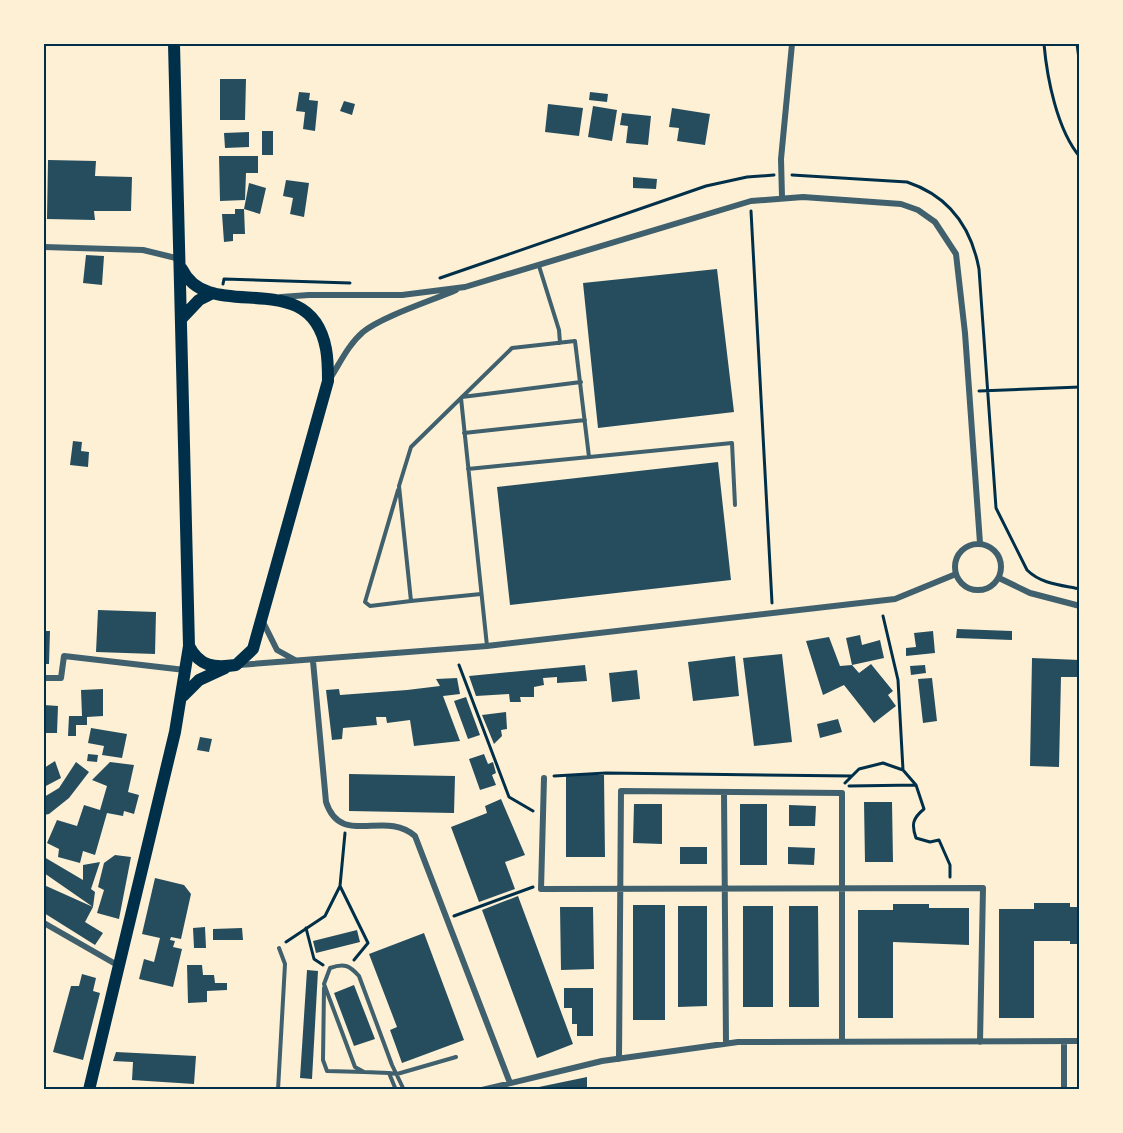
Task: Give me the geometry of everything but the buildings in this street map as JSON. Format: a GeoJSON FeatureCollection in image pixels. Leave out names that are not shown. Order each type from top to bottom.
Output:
{"type":"FeatureCollection","features":[{"type":"Feature","properties":{"kind":"main road"},"geometry":{"type":"LineString","coordinates":[[89,1089],[182,697],[189,646],[174,44]]}},
{"type":"Feature","properties":{"kind":"main road"},"geometry":{"type":"LineString","coordinates":[[180,262],[191,284],[217,294],[275,298],[298,307],[310,317],[322,333],[327,350],[328,381],[262,620],[250,655],[232,666],[199,680],[182,697]]}},
{"type":"Feature","properties":{"kind":"main road"},"geometry":{"type":"LineString","coordinates":[[182,319],[199,300],[217,294]]}},
{"type":"Feature","properties":{"kind":"main road"},"geometry":{"type":"LineString","coordinates":[[189,646],[194,656],[206,665],[232,666]]}},
{"type":"Feature","properties":{"kind":"street"},"geometry":{"type":"LineString","coordinates":[[782,197],[781,175],[792,44]]}},
{"type":"Feature","properties":{"kind":"street"},"geometry":{"type":"LineString","coordinates":[[328,381],[351,344],[364,331],[384,319],[465,287],[751,201],[782,197],[901,204],[918,210],[935,222],[956,254],[965,333],[980,543]]}},
{"type":"Feature","properties":{"kind":"street"},"geometry":{"type":"LineString","coordinates":[[44,247],[143,250],[180,262]]}},
{"type":"Feature","properties":{"kind":"street"},"geometry":{"type":"LineString","coordinates":[[275,298],[309,295],[402,295],[465,287]]}},
{"type":"Feature","properties":{"kind":"street"},"geometry":{"type":"LineString","coordinates":[[980,543],[994,549],[999,555],[1002,571],[999,578],[987,588],[972,589],[965,586],[956,574],[955,567],[959,552],[972,544],[980,543]]}},
{"type":"Feature","properties":{"kind":"street"},"geometry":{"type":"LineString","coordinates":[[232,666],[487,645],[895,599],[956,574]]}},
{"type":"Feature","properties":{"kind":"street"},"geometry":{"type":"LineString","coordinates":[[999,578],[1040,597],[1080,606]]}},
{"type":"Feature","properties":{"kind":"street"},"geometry":{"type":"LineString","coordinates":[[262,620],[277,650],[287,657],[302,662]]}},
{"type":"Feature","properties":{"kind":"street"},"geometry":{"type":"LineString","coordinates":[[44,678],[61,678],[64,656],[186,670]]}},
{"type":"Feature","properties":{"kind":"street"},"geometry":{"type":"LineString","coordinates":[[313,661],[326,802],[331,817],[346,825],[396,825],[406,828],[415,836],[510,1083]]}},
{"type":"Feature","properties":{"kind":"street"},"geometry":{"type":"LineString","coordinates":[[544,778],[541,890],[983,888],[980,1042]]}},
{"type":"Feature","properties":{"kind":"street"},"geometry":{"type":"LineString","coordinates":[[619,1059],[621,791],[843,793],[842,1042]]}},
{"type":"Feature","properties":{"kind":"street"},"geometry":{"type":"LineString","coordinates":[[724,792],[726,1043]]}},
{"type":"Feature","properties":{"kind":"street"},"geometry":{"type":"LineString","coordinates":[[44,923],[119,966]]}},
{"type":"Feature","properties":{"kind":"street"},"geometry":{"type":"LineString","coordinates":[[1064,1041],[1064,1089]]}},
{"type":"Feature","properties":{"kind":"street"},"geometry":{"type":"LineString","coordinates":[[482,1089],[490,1089],[602,1061],[726,1043],[1080,1041]]}},
{"type":"Feature","properties":{"kind":"lane"},"geometry":{"type":"LineString","coordinates":[[539,266],[559,330],[560,342]]}},
{"type":"Feature","properties":{"kind":"lane"},"geometry":{"type":"LineString","coordinates":[[481,594],[370,606],[365,602],[411,447],[512,348],[575,341],[589,457]]}},
{"type":"Feature","properties":{"kind":"lane"},"geometry":{"type":"LineString","coordinates":[[461,397],[580,382]]}},
{"type":"Feature","properties":{"kind":"lane"},"geometry":{"type":"LineString","coordinates":[[461,397],[487,645]]}},
{"type":"Feature","properties":{"kind":"lane"},"geometry":{"type":"LineString","coordinates":[[464,433],[585,420]]}},
{"type":"Feature","properties":{"kind":"lane"},"geometry":{"type":"LineString","coordinates":[[468,470],[732,443],[735,505]]}},
{"type":"Feature","properties":{"kind":"lane"},"geometry":{"type":"LineString","coordinates":[[399,486],[411,601]]}},
{"type":"Feature","properties":{"kind":"lane"},"geometry":{"type":"LineString","coordinates":[[278,1089],[285,964],[279,948]]}},
{"type":"Feature","properties":{"kind":"lane"},"geometry":{"type":"LineString","coordinates":[[404,1089],[397,1074],[359,976],[350,966],[343,964],[330,969],[324,984],[323,1060],[327,1071],[397,1074],[456,1057]]}},
{"type":"Feature","properties":{"kind":"lane"},"geometry":{"type":"LineString","coordinates":[[324,984],[355,1067],[364,1072]]}},
{"type":"Feature","properties":{"kind":"lane"},"geometry":{"type":"LineString","coordinates":[[389,1074],[396,1089]]}},
{"type":"Feature","properties":{"kind":"path"},"geometry":{"type":"LineString","coordinates":[[1044,44],[1051,91],[1063,124],[1080,157]]}},
{"type":"Feature","properties":{"kind":"path"},"geometry":{"type":"LineString","coordinates":[[1077,44],[1080,66]]}},
{"type":"Feature","properties":{"kind":"path"},"geometry":{"type":"LineString","coordinates":[[433,280],[705,186],[747,177],[781,175],[907,182],[922,187],[941,198],[956,213],[972,240],[979,269],[992,482],[996,508],[1002,523],[1033,576],[1043,581],[1080,589]]}},
{"type":"Feature","properties":{"kind":"path"},"geometry":{"type":"LineString","coordinates":[[751,201],[772,613]]}},
{"type":"Feature","properties":{"kind":"path"},"geometry":{"type":"LineString","coordinates":[[217,294],[224,279],[354,283]]}},
{"type":"Feature","properties":{"kind":"path"},"geometry":{"type":"LineString","coordinates":[[968,391],[1080,387]]}},
{"type":"Feature","properties":{"kind":"path"},"geometry":{"type":"LineString","coordinates":[[883,616],[898,680],[903,770]]}},
{"type":"Feature","properties":{"kind":"path"},"geometry":{"type":"LineString","coordinates":[[459,665],[509,797],[543,817]]}},
{"type":"Feature","properties":{"kind":"path"},"geometry":{"type":"LineString","coordinates":[[916,785],[843,786],[859,769],[884,763],[903,770],[916,785],[924,809],[915,817],[912,828],[916,838],[930,842],[939,840],[950,866],[951,888]]}},
{"type":"Feature","properties":{"kind":"path"},"geometry":{"type":"LineString","coordinates":[[544,778],[565,774],[606,773],[852,776]]}},
{"type":"Feature","properties":{"kind":"path"},"geometry":{"type":"LineString","coordinates":[[279,948],[325,916],[340,886],[346,825]]}},
{"type":"Feature","properties":{"kind":"path"},"geometry":{"type":"LineString","coordinates":[[447,918],[541,884]]}},
{"type":"Feature","properties":{"kind":"path"},"geometry":{"type":"LineString","coordinates":[[340,886],[368,943],[350,966]]}},
{"type":"Feature","properties":{"kind":"path"},"geometry":{"type":"LineString","coordinates":[[306,928],[314,959],[330,969]]}}]}
